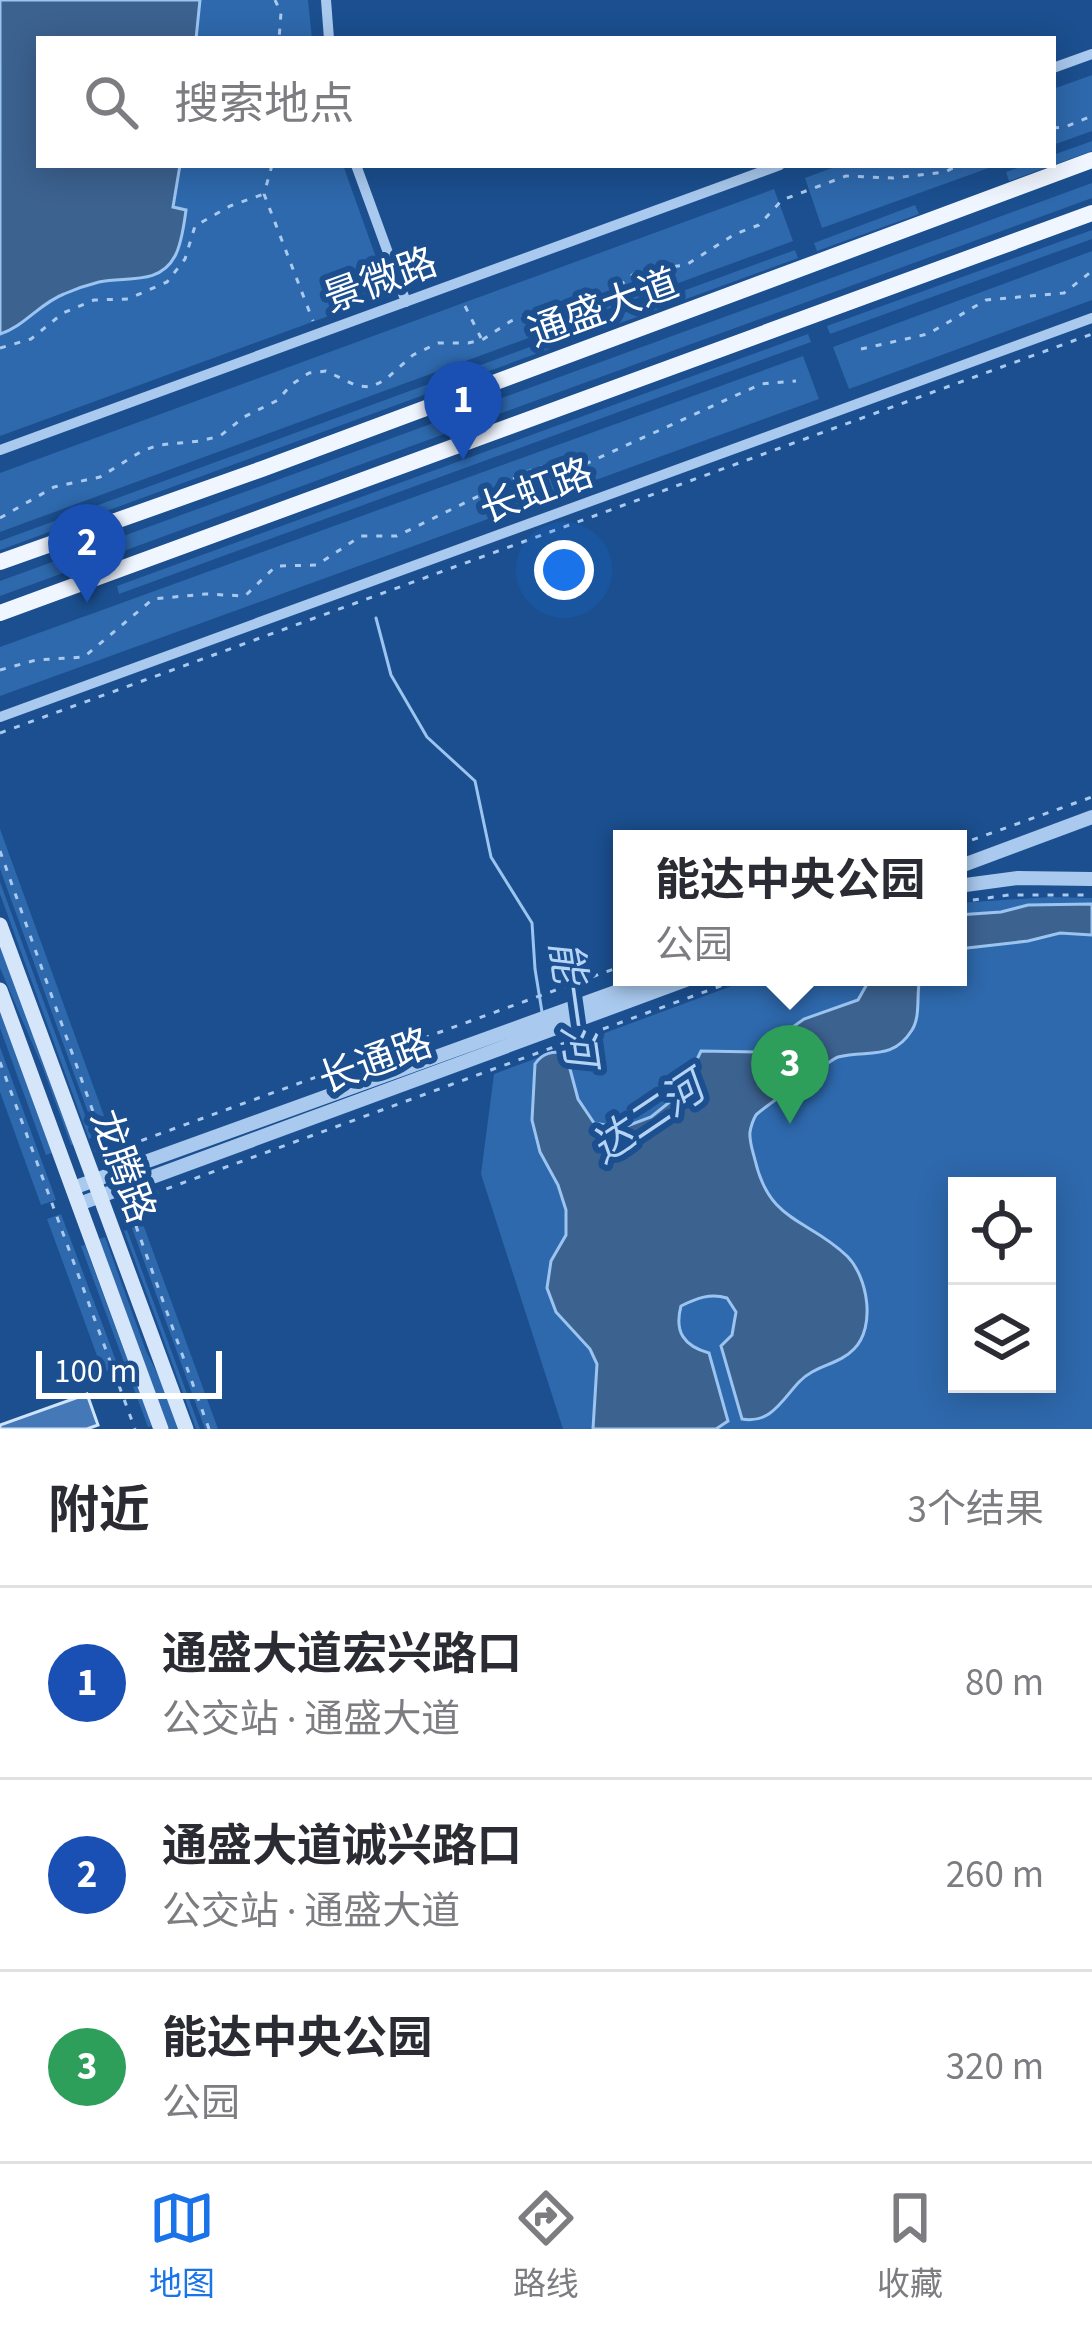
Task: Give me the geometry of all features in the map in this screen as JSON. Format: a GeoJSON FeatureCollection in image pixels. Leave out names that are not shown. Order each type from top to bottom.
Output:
{"type":"FeatureCollection","features":[{"type":"Feature","properties":{"kind":"main road","name":"通盛大道"},"geometry":{"type":"LineString","coordinates":[[0,562],[262,470],[1092,160]]}},
{"type":"Feature","properties":{"kind":"main road","name":"通盛大道"},"geometry":{"type":"LineString","coordinates":[[0,613],[1092,213]]}},
{"type":"Feature","properties":{"kind":"main road","name":"龙腾路"},"geometry":{"type":"LineString","coordinates":[[0,925],[186,1429]]}},
{"type":"Feature","properties":{"kind":"main road","name":"龙腾路"},"geometry":{"type":"LineString","coordinates":[[0,990],[160,1429]]}},
{"type":"Feature","properties":{"kind":"street"},"geometry":{"type":"LineString","coordinates":[[326,0],[329,36]]}},
{"type":"Feature","properties":{"kind":"street"},"geometry":{"type":"LineString","coordinates":[[1056,67],[1092,54]]}},
{"type":"Feature","properties":{"kind":"street"},"geometry":{"type":"LineString","coordinates":[[357,168],[406,302]]}},
{"type":"Feature","properties":{"kind":"street","name":"景微路"},"geometry":{"type":"LineString","coordinates":[[0,450],[772,168]]}},
{"type":"Feature","properties":{"kind":"street","name":"长虹路"},"geometry":{"type":"LineString","coordinates":[[0,717],[1092,318]]}},
{"type":"Feature","properties":{"kind":"street"},"geometry":{"type":"LineString","coordinates":[[967,864],[1092,818]]}},
{"type":"Feature","properties":{"kind":"street"},"geometry":{"type":"LineString","coordinates":[[967,885],[1018,878],[1092,879]]}},
{"type":"Feature","properties":{"kind":"street","name":"长通路"},"geometry":{"type":"LineString","coordinates":[[76,1196],[633,986]]}},
{"type":"Feature","properties":{"kind":"street","name":"长通路"},"geometry":{"type":"LineString","coordinates":[[97,1188],[669,986]]}},
{"type":"Feature","properties":{"kind":"path"},"geometry":{"type":"LineString","coordinates":[[275,0],[281,13],[280,36]]}},
{"type":"Feature","properties":{"kind":"path"},"geometry":{"type":"LineString","coordinates":[[1056,128],[1092,116]]}},
{"type":"Feature","properties":{"kind":"path"},"geometry":{"type":"LineString","coordinates":[[271,168],[265,194],[314,324]]}},
{"type":"Feature","properties":{"kind":"path"},"geometry":{"type":"LineString","coordinates":[[0,518],[54,487],[100,477],[142,451],[220,436],[278,400],[309,373],[326,371],[370,388],[413,355],[438,344],[482,340],[511,321],[573,299],[610,293],[637,272],[686,265],[735,234],[759,225],[782,200],[846,176],[893,178],[953,168]]}},
{"type":"Feature","properties":{"kind":"path"},"geometry":{"type":"LineString","coordinates":[[945,172],[948,180]]}},
{"type":"Feature","properties":{"kind":"path"},"geometry":{"type":"LineString","coordinates":[[0,348],[31,339],[62,313],[94,300],[128,299],[166,282],[185,259],[195,226],[230,206],[265,194]]}},
{"type":"Feature","properties":{"kind":"path"},"geometry":{"type":"LineString","coordinates":[[671,283],[673,267]]}},
{"type":"Feature","properties":{"kind":"path"},"geometry":{"type":"LineString","coordinates":[[861,349],[928,334],[986,300],[1064,293],[1092,272]]}},
{"type":"Feature","properties":{"kind":"path"},"geometry":{"type":"LineString","coordinates":[[465,305],[482,340]]}},
{"type":"Feature","properties":{"kind":"path"},"geometry":{"type":"LineString","coordinates":[[0,733],[1092,334]]}},
{"type":"Feature","properties":{"kind":"path"},"geometry":{"type":"LineString","coordinates":[[0,670],[36,660],[84,657],[153,598],[245,596],[276,566],[317,565],[361,536],[397,536],[538,466],[583,465],[761,384],[796,381]]}},
{"type":"Feature","properties":{"kind":"path"},"geometry":{"type":"LineString","coordinates":[[967,842],[1092,797]]}},
{"type":"Feature","properties":{"kind":"path"},"geometry":{"type":"LineString","coordinates":[[0,851],[101,1134],[114,1144],[129,1144],[613,970]]}},
{"type":"Feature","properties":{"kind":"path"},"geometry":{"type":"LineString","coordinates":[[967,901],[1009,895],[1092,895]]}},
{"type":"Feature","properties":{"kind":"path"},"geometry":{"type":"LineString","coordinates":[[209,1429],[136,1226],[137,1208],[147,1196],[720,986]]}},
{"type":"Feature","properties":{"kind":"path"},"geometry":{"type":"LineString","coordinates":[[0,1062],[135,1429]]}},
{"type":"Feature","properties":{"kind":"shaded area"},"geometry":{"type":"Polygon","coordinates":[[[0,0],[308,0],[312,36],[36,36],[36,168],[344,168],[389,294],[0,436],[0,0]]]}},
{"type":"Feature","properties":{"kind":"shaded area"},"geometry":{"type":"Polygon","coordinates":[[[0,0],[200,0],[196,36],[36,36],[36,168],[180,168],[173,207],[186,210],[177,251],[160,272],[72,291],[0,334],[0,0]]]}},
{"type":"Feature","properties":{"kind":"shaded area"},"geometry":{"type":"Polygon","coordinates":[[[1092,75],[1092,131],[1056,144],[1056,88],[1092,75]]]}},
{"type":"Feature","properties":{"kind":"shaded area"},"geometry":{"type":"Polygon","coordinates":[[[1092,141],[1092,151],[1056,164],[1056,154],[1092,141]]]}},
{"type":"Feature","properties":{"kind":"shaded area"},"geometry":{"type":"Polygon","coordinates":[[[832,168],[989,168],[822,228],[805,178],[832,168]]]}},
{"type":"Feature","properties":{"kind":"shaded area"},"geometry":{"type":"Polygon","coordinates":[[[1017,168],[1045,168],[1009,181],[1006,172],[1017,168]]]}},
{"type":"Feature","properties":{"kind":"shaded area"},"geometry":{"type":"Polygon","coordinates":[[[1092,183],[1092,198],[0,596],[0,581],[1092,183]]]}},
{"type":"Feature","properties":{"kind":"shaded area"},"geometry":{"type":"Polygon","coordinates":[[[774,189],[793,241],[0,532],[0,473],[774,189]]]}},
{"type":"Feature","properties":{"kind":"shaded area"},"geometry":{"type":"Polygon","coordinates":[[[915,205],[919,214],[817,251],[814,243],[915,205]]]}},
{"type":"Feature","properties":{"kind":"shaded area"},"geometry":{"type":"Polygon","coordinates":[[[1092,230],[1092,239],[830,334],[827,326],[1092,230]]]}},
{"type":"Feature","properties":{"kind":"shaded area"},"geometry":{"type":"Polygon","coordinates":[[[795,250],[798,258],[0,550],[0,541],[795,250]]]}},
{"type":"Feature","properties":{"kind":"shaded area"},"geometry":{"type":"Polygon","coordinates":[[[1092,251],[1092,300],[849,389],[833,347],[1092,251]]]}},
{"type":"Feature","properties":{"kind":"shaded area"},"geometry":{"type":"Polygon","coordinates":[[[808,334],[811,342],[119,594],[117,586],[808,334]]]}},
{"type":"Feature","properties":{"kind":"shaded area"},"geometry":{"type":"Polygon","coordinates":[[[803,356],[819,399],[0,696],[0,647],[803,356]]]}},
{"type":"Feature","properties":{"kind":"shaded area"},"geometry":{"type":"Polygon","coordinates":[[[0,829],[111,1135],[98,1140],[0,869],[0,829]]]}},
{"type":"Feature","properties":{"kind":"shaded area"},"geometry":{"type":"Polygon","coordinates":[[[0,882],[93,1137],[89,1139],[0,894],[0,882]]]}},
{"type":"Feature","properties":{"kind":"shaded area"},"geometry":{"type":"Polygon","coordinates":[[[1092,898],[1092,1429],[563,1429],[481,1174],[494,1074],[732,986],[967,986],[967,902],[1092,898]]]}},
{"type":"Feature","properties":{"kind":"shaded area"},"geometry":{"type":"Polygon","coordinates":[[[1092,904],[1092,935],[1060,933],[967,948],[967,914],[1028,905],[1092,904]]]}},
{"type":"Feature","properties":{"kind":"shaded area"},"geometry":{"type":"Polygon","coordinates":[[[0,936],[76,1144],[71,1145],[0,968],[0,936]]]}},
{"type":"Feature","properties":{"kind":"shaded area"},"geometry":{"type":"Polygon","coordinates":[[[866,986],[919,986],[916,1018],[904,1040],[887,1050],[833,1060],[756,1115],[750,1135],[770,1197],[847,1256],[860,1276],[867,1302],[861,1340],[848,1354],[805,1376],[768,1414],[742,1419],[721,1346],[732,1335],[736,1312],[727,1298],[698,1299],[681,1306],[680,1330],[687,1342],[709,1353],[728,1421],[716,1429],[593,1429],[597,1364],[590,1349],[556,1312],[547,1288],[551,1261],[566,1235],[566,1210],[540,1152],[532,1120],[535,1064],[549,1053],[566,1054],[578,1099],[594,1123],[622,1128],[651,1117],[681,1093],[701,1051],[757,1052],[775,1047],[804,1019],[858,1000],[866,986]]]}},
{"type":"Feature","properties":{"kind":"shaded area"},"geometry":{"type":"Polygon","coordinates":[[[0,1011],[52,1153],[46,1155],[0,1028],[0,1011]]]}},
{"type":"Feature","properties":{"kind":"shaded area"},"geometry":{"type":"Polygon","coordinates":[[[0,1047],[56,1200],[41,1205],[0,1092],[0,1047]]]}},
{"type":"Feature","properties":{"kind":"shaded area"},"geometry":{"type":"Polygon","coordinates":[[[61,1214],[118,1366],[103,1372],[47,1219],[61,1214]]]}},
{"type":"Feature","properties":{"kind":"shaded area"},"geometry":{"type":"Polygon","coordinates":[[[143,1224],[218,1429],[205,1429],[132,1228],[143,1224]]]}},
{"type":"Feature","properties":{"kind":"shaded area"},"geometry":{"type":"Polygon","coordinates":[[[127,1230],[200,1429],[196,1429],[127,1230]]]}},
{"type":"Feature","properties":{"kind":"shaded area"},"geometry":{"type":"Polygon","coordinates":[[[105,1237],[146,1351],[181,1429],[168,1429],[99,1239],[105,1237]]]}},
{"type":"Feature","properties":{"kind":"shaded area"},"geometry":{"type":"Polygon","coordinates":[[[85,1245],[152,1426],[148,1427],[81,1246],[85,1245]]]}},
{"type":"Feature","properties":{"kind":"building"},"geometry":{"type":"Polygon","coordinates":[[[87,1394],[98,1425],[0,1429],[0,1425],[87,1394]]]}},
{"type":"Feature","properties":{"kind":"waterway","name":"能一河"},"geometry":{"type":"LineString","coordinates":[[376,618],[391,675],[427,737],[475,781],[491,857],[532,923],[542,1012]]}},
{"type":"Feature","properties":{"kind":"place","name":"通盛大道宏兴路口"},"geometry":{"type":"Point","coordinates":[463,460]}},
{"type":"Feature","properties":{"kind":"place","name":"通盛大道诚兴路口"},"geometry":{"type":"Point","coordinates":[87,603]}},
{"type":"Feature","properties":{"kind":"place","name":"能达中央公园"},"geometry":{"type":"Point","coordinates":[790,1124]}},
{"type":"Feature","properties":{"kind":"water label","name":"达二河"},"geometry":{"type":"Point","coordinates":[647,1117]}}]}
